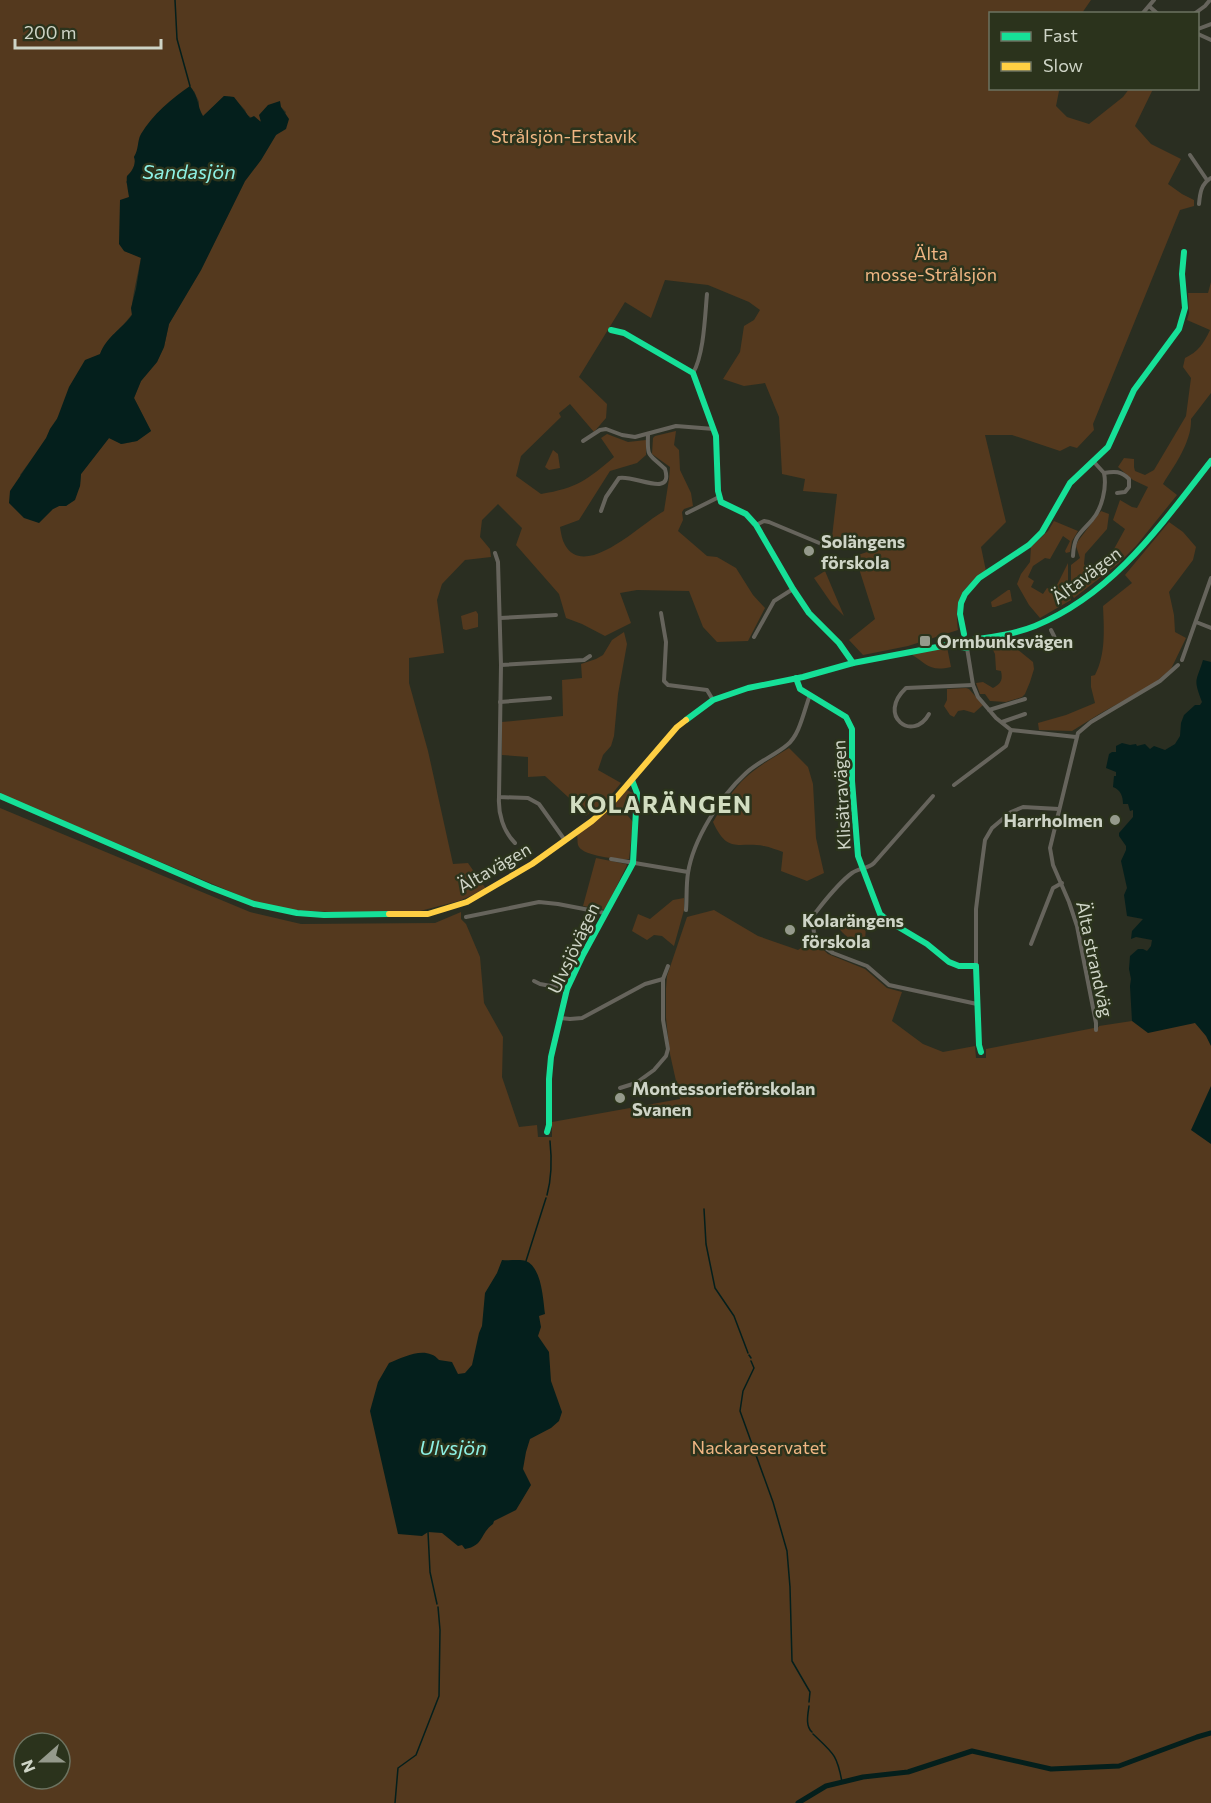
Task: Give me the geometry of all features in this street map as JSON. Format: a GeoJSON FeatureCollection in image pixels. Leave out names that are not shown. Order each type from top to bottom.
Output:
{"type":"FeatureCollection","features":[{"type":"Feature","properties":{"kind":"street"},"geometry":{"type":"LineString","coordinates":[[1144,12],[1154,0]]}},
{"type":"Feature","properties":{"kind":"street"},"geometry":{"type":"LineString","coordinates":[[1197,12],[1210,0]]}},
{"type":"Feature","properties":{"kind":"street"},"geometry":{"type":"LineString","coordinates":[[1149,7],[1155,12]]}},
{"type":"Feature","properties":{"kind":"street"},"geometry":{"type":"LineString","coordinates":[[1190,155],[1209,179],[1199,192],[1199,204]]}},
{"type":"Feature","properties":{"kind":"street"},"geometry":{"type":"LineString","coordinates":[[964,634],[960,614],[965,594],[977,581],[1039,535],[1048,524],[1069,484],[1094,462],[1112,441],[1128,399],[1167,346],[1184,317],[1185,298],[1182,273],[1184,252]]}},
{"type":"Feature","properties":{"kind":"street"},"geometry":{"type":"LineString","coordinates":[[693,374],[697,366],[702,337],[706,294]]}},
{"type":"Feature","properties":{"kind":"street"},"geometry":{"type":"LineString","coordinates":[[611,330],[624,333],[693,374],[714,429],[721,502],[746,514],[756,525],[809,613],[839,643],[854,663]]}},
{"type":"Feature","properties":{"kind":"street"},"geometry":{"type":"LineString","coordinates":[[583,441],[600,430],[606,429],[635,437],[676,426],[714,429]]}},
{"type":"Feature","properties":{"kind":"street"},"geometry":{"type":"LineString","coordinates":[[601,511],[606,496],[619,478],[627,477],[655,485],[661,485],[664,482],[665,469],[647,452],[648,435]]}},
{"type":"Feature","properties":{"kind":"street","name":"Ältavägen"},"geometry":{"type":"LineString","coordinates":[[972,640],[1017,632],[1034,626],[1053,618],[1097,590],[1134,557],[1211,461]]}},
{"type":"Feature","properties":{"kind":"street"},"geometry":{"type":"LineString","coordinates":[[1072,556],[1077,534],[1098,511],[1105,479],[1104,473],[1094,462]]}},
{"type":"Feature","properties":{"kind":"street"},"geometry":{"type":"LineString","coordinates":[[1104,473],[1115,471],[1123,473],[1129,479],[1129,487],[1125,492],[1117,493]]}},
{"type":"Feature","properties":{"kind":"street"},"geometry":{"type":"LineString","coordinates":[[687,513],[719,497]]}},
{"type":"Feature","properties":{"kind":"street"},"geometry":{"type":"LineString","coordinates":[[756,525],[764,521],[769,522],[824,545],[837,544]]}},
{"type":"Feature","properties":{"kind":"street"},"geometry":{"type":"LineString","coordinates":[[495,554],[498,562],[501,665],[499,812],[502,823],[515,843]]}},
{"type":"Feature","properties":{"kind":"street"},"geometry":{"type":"LineString","coordinates":[[1182,660],[1211,578]]}},
{"type":"Feature","properties":{"kind":"street"},"geometry":{"type":"LineString","coordinates":[[754,637],[774,601],[793,589]]}},
{"type":"Feature","properties":{"kind":"street"},"geometry":{"type":"LineString","coordinates":[[661,613],[666,642],[664,681],[668,686],[707,690],[713,700]]}},
{"type":"Feature","properties":{"kind":"street"},"geometry":{"type":"LineString","coordinates":[[500,618],[556,615]]}},
{"type":"Feature","properties":{"kind":"street"},"geometry":{"type":"LineString","coordinates":[[1196,622],[1211,628]]}},
{"type":"Feature","properties":{"kind":"street"},"geometry":{"type":"LineString","coordinates":[[1051,630],[1058,644]]}},
{"type":"Feature","properties":{"kind":"street"},"geometry":{"type":"LineString","coordinates":[[964,634],[969,635],[972,640],[967,648],[973,685],[978,697],[1011,730],[1076,737],[1084,727],[1160,681],[1178,665]]}},
{"type":"Feature","properties":{"kind":"street"},"geometry":{"type":"LineString","coordinates":[[964,634],[959,638],[958,643],[961,647],[967,648]]}},
{"type":"Feature","properties":{"kind":"street","name":"Ältavägen"},"geometry":{"type":"LineString","coordinates":[[0,796],[254,904],[297,913],[324,915],[428,914],[467,902],[495,887],[592,821],[610,805],[677,727],[713,700],[748,688],[854,663],[958,643]]}},
{"type":"Feature","properties":{"kind":"street"},"geometry":{"type":"LineString","coordinates":[[501,665],[584,660],[590,656]]}},
{"type":"Feature","properties":{"kind":"street","name":"Klisätravägen"},"geometry":{"type":"LineString","coordinates":[[796,678],[800,688],[846,717],[852,729],[852,781],[858,856],[880,914],[886,920],[927,944],[949,963],[957,966],[976,966]]}},
{"type":"Feature","properties":{"kind":"street"},"geometry":{"type":"LineString","coordinates":[[929,714],[922,723],[911,727],[900,723],[893,711],[899,694],[906,688],[973,685]]}},
{"type":"Feature","properties":{"kind":"street"},"geometry":{"type":"LineString","coordinates":[[686,910],[688,872],[699,839],[726,794],[746,772],[789,744],[796,733],[810,695]]}},
{"type":"Feature","properties":{"kind":"street"},"geometry":{"type":"LineString","coordinates":[[500,702],[550,698]]}},
{"type":"Feature","properties":{"kind":"street"},"geometry":{"type":"LineString","coordinates":[[989,710],[1025,699]]}},
{"type":"Feature","properties":{"kind":"street"},"geometry":{"type":"LineString","coordinates":[[1002,722],[1025,714]]}},
{"type":"Feature","properties":{"kind":"street"},"geometry":{"type":"LineString","coordinates":[[954,785],[1006,746],[1011,730]]}},
{"type":"Feature","properties":{"kind":"street","name":"Älta strandväg"},"geometry":{"type":"LineString","coordinates":[[1076,737],[1050,848],[1053,865],[1077,926],[1096,1023],[1095,1030]]}},
{"type":"Feature","properties":{"kind":"street","name":"Ulvsjövägen"},"geometry":{"type":"LineString","coordinates":[[547,1132],[551,1057],[567,989],[633,863],[637,793],[632,780]]}},
{"type":"Feature","properties":{"kind":"street"},"geometry":{"type":"LineString","coordinates":[[933,796],[870,867],[854,871],[844,880],[812,917],[814,933],[821,943],[833,953],[867,966],[889,985],[977,1004]]}},
{"type":"Feature","properties":{"kind":"street"},"geometry":{"type":"LineString","coordinates":[[499,797],[528,798],[539,804],[564,839]]}},
{"type":"Feature","properties":{"kind":"street"},"geometry":{"type":"LineString","coordinates":[[981,1052],[977,1004],[976,909],[985,840],[992,828],[1011,812],[1023,807],[1059,809]]}},
{"type":"Feature","properties":{"kind":"street"},"geometry":{"type":"LineString","coordinates":[[611,859],[688,872]]}},
{"type":"Feature","properties":{"kind":"street"},"geometry":{"type":"LineString","coordinates":[[1031,944],[1053,888],[1062,883]]}},
{"type":"Feature","properties":{"kind":"street"},"geometry":{"type":"LineString","coordinates":[[466,917],[539,902],[605,913]]}},
{"type":"Feature","properties":{"kind":"street"},"geometry":{"type":"LineString","coordinates":[[620,1088],[636,1083],[654,1070],[666,1056],[668,1049],[663,1020],[663,978],[668,966]]}},
{"type":"Feature","properties":{"kind":"street"},"geometry":{"type":"LineString","coordinates":[[560,1018],[582,1018],[645,984],[663,978]]}},
{"type":"Feature","properties":{"kind":"street"},"geometry":{"type":"LineString","coordinates":[[534,981],[567,989]]}},
{"type":"Feature","properties":{"kind":"green space"},"geometry":{"type":"Polygon","coordinates":[[[0,0],[1091,0],[1083,12],[989,12],[989,90],[1058,90],[1056,106],[1067,117],[1089,124],[1123,97],[1128,90],[1153,90],[1135,126],[1151,144],[1181,159],[1168,184],[1194,200],[1194,206],[1180,210],[1093,424],[1094,430],[1077,448],[1070,446],[1060,451],[1012,435],[985,435],[1006,522],[981,547],[986,571],[965,589],[961,596],[957,610],[958,630],[908,646],[863,655],[849,640],[875,619],[855,556],[870,551],[871,542],[851,542],[846,545],[832,537],[837,494],[803,491],[805,479],[782,474],[779,417],[765,383],[744,386],[723,379],[740,352],[744,326],[754,320],[760,310],[749,302],[708,285],[665,280],[651,318],[625,302],[579,377],[607,404],[606,418],[594,432],[570,404],[559,413],[561,417],[521,456],[516,476],[541,494],[564,489],[589,477],[614,457],[601,438],[607,434],[628,442],[646,440],[646,455],[637,463],[610,471],[579,520],[560,527],[565,545],[574,554],[586,556],[600,553],[614,546],[664,511],[670,467],[652,454],[653,438],[676,431],[674,445],[679,450],[680,470],[691,493],[693,506],[682,512],[683,520],[678,531],[707,556],[717,557],[736,568],[753,595],[765,608],[748,641],[717,642],[703,627],[689,591],[637,590],[620,593],[631,623],[605,636],[566,618],[559,594],[516,545],[522,528],[498,504],[482,520],[480,537],[490,549],[491,557],[465,560],[442,584],[437,600],[444,653],[409,658],[409,683],[428,751],[453,864],[468,863],[486,889],[459,901],[420,911],[352,913],[291,910],[255,902],[0,794],[0,0]],[[194,91],[140,136],[138,150],[134,157],[134,167],[126,182],[129,197],[124,251],[141,257],[133,295],[132,314],[106,343],[50,429],[47,438],[20,475],[53,509],[66,506],[80,486],[81,474],[109,438],[122,444],[137,441],[151,431],[134,398],[141,381],[157,362],[164,347],[169,324],[201,270],[245,181],[276,135],[286,112],[281,107],[259,122],[247,115],[233,97],[224,96],[203,117],[199,111],[199,102],[194,91]]]}},
{"type":"Feature","properties":{"kind":"green space"},"geometry":{"type":"Polygon","coordinates":[[[1211,282],[1211,393],[1191,419],[1189,436],[1177,462],[1163,484],[1177,495],[1136,546],[1118,564],[1074,598],[1071,594],[1071,565],[1080,558],[1076,546],[1078,541],[1101,511],[1109,514],[1107,529],[1085,554],[1084,564],[1089,573],[1092,573],[1114,549],[1125,529],[1113,520],[1120,500],[1137,508],[1148,487],[1133,480],[1118,467],[1124,458],[1134,459],[1135,471],[1145,475],[1154,470],[1186,416],[1191,378],[1183,367],[1185,358],[1200,347],[1210,330],[1187,320],[1188,293],[1208,293],[1211,282]]]}},
{"type":"Feature","properties":{"kind":"green space"},"geometry":{"type":"Polygon","coordinates":[[[553,450],[558,454],[560,468],[549,470],[545,467],[553,450]]]}},
{"type":"Feature","properties":{"kind":"green space"},"geometry":{"type":"Polygon","coordinates":[[[1054,521],[1078,531],[1072,541],[1070,552],[1065,551],[1070,541],[1063,536],[1050,559],[1045,558],[1033,566],[1028,577],[1034,581],[1031,587],[1043,594],[1047,588],[1054,591],[1068,563],[1068,586],[1071,600],[1040,618],[1029,605],[1017,584],[1030,562],[1031,547],[1048,531],[1054,521]]]}},
{"type":"Feature","properties":{"kind":"green space"},"geometry":{"type":"Polygon","coordinates":[[[1169,522],[1183,532],[1196,547],[1193,560],[1169,592],[1175,632],[1186,638],[1171,669],[1152,685],[1072,731],[1039,730],[1038,723],[1095,703],[1091,676],[1095,675],[1099,667],[1103,650],[1103,606],[1132,583],[1125,575],[1169,522]]]}},
{"type":"Feature","properties":{"kind":"green space"},"geometry":{"type":"Polygon","coordinates":[[[825,571],[844,616],[832,604],[814,578],[825,571]]]}},
{"type":"Feature","properties":{"kind":"green space"},"geometry":{"type":"Polygon","coordinates":[[[1010,590],[1012,601],[992,607],[991,602],[1010,590]]]}},
{"type":"Feature","properties":{"kind":"green space"},"geometry":{"type":"Polygon","coordinates":[[[476,611],[478,627],[463,629],[461,616],[476,611]]]}},
{"type":"Feature","properties":{"kind":"green space"},"geometry":{"type":"Polygon","coordinates":[[[624,632],[627,644],[618,694],[614,736],[611,746],[603,755],[598,770],[621,783],[607,800],[586,816],[545,776],[528,777],[528,757],[502,755],[502,722],[563,716],[562,680],[582,678],[581,664],[603,655],[612,640],[624,632]]]}},
{"type":"Feature","properties":{"kind":"green space"},"geometry":{"type":"Polygon","coordinates":[[[998,642],[1001,646],[1017,649],[1033,662],[1034,669],[1025,694],[1006,702],[990,701],[985,694],[980,694],[976,683],[983,682],[993,688],[1001,681],[1001,671],[996,670],[995,654],[990,644],[998,642]]]}},
{"type":"Feature","properties":{"kind":"green space"},"geometry":{"type":"Polygon","coordinates":[[[947,647],[951,667],[933,668],[911,654],[947,647]]]}},
{"type":"Feature","properties":{"kind":"green space"},"geometry":{"type":"Polygon","coordinates":[[[966,688],[983,705],[974,713],[964,710],[958,711],[954,717],[950,715],[944,706],[947,700],[947,689],[966,688]]]}},
{"type":"Feature","properties":{"kind":"green space"},"geometry":{"type":"Polygon","coordinates":[[[789,748],[808,767],[813,784],[816,838],[824,873],[807,881],[781,871],[783,852],[764,846],[729,843],[718,832],[713,822],[729,796],[746,777],[789,748]]]}},
{"type":"Feature","properties":{"kind":"green space"},"geometry":{"type":"Polygon","coordinates":[[[627,790],[633,793],[634,801],[623,810],[633,822],[629,859],[601,856],[581,849],[577,835],[610,809],[627,790]]]}},
{"type":"Feature","properties":{"kind":"green space","name":"Nackareservatet"},"geometry":{"type":"Polygon","coordinates":[[[0,808],[250,912],[301,924],[435,923],[461,912],[461,919],[466,924],[480,957],[484,1003],[503,1037],[502,1077],[519,1127],[537,1125],[538,1137],[552,1137],[552,1122],[680,1099],[670,1054],[666,1018],[666,988],[667,976],[687,917],[714,910],[758,936],[798,950],[813,940],[828,954],[865,969],[887,988],[902,992],[892,1021],[923,1044],[943,1052],[975,1046],[976,1058],[986,1058],[986,1049],[1132,1021],[1211,954],[1211,1803],[0,1803],[0,808]]]}},
{"type":"Feature","properties":{"kind":"green space"},"geometry":{"type":"Polygon","coordinates":[[[596,858],[627,865],[605,910],[583,906],[596,858]]]}},
{"type":"Feature","properties":{"kind":"green space"},"geometry":{"type":"Polygon","coordinates":[[[684,898],[684,910],[674,946],[662,936],[654,935],[647,940],[632,931],[638,914],[650,919],[673,900],[684,898]]]}},
{"type":"Feature","properties":{"kind":"green space"},"geometry":{"type":"Polygon","coordinates":[[[844,919],[861,923],[866,927],[865,941],[853,940],[843,933],[837,926],[838,922],[844,919]]]}},
{"type":"Feature","properties":{"kind":"water","name":"Sandasjön"},"geometry":{"type":"Polygon","coordinates":[[[190,86],[203,116],[224,96],[234,97],[250,118],[254,116],[261,122],[259,115],[268,105],[280,101],[289,119],[286,129],[276,135],[245,181],[201,270],[169,324],[164,347],[157,362],[141,381],[134,398],[151,431],[137,441],[121,444],[109,438],[81,474],[75,500],[66,506],[53,509],[39,523],[24,518],[9,503],[10,491],[57,419],[69,387],[85,360],[100,354],[106,342],[132,315],[131,308],[141,258],[124,251],[119,244],[120,200],[129,197],[127,176],[134,165],[140,137],[157,113],[190,86]]]}},
{"type":"Feature","properties":{"kind":"water"},"geometry":{"type":"Polygon","coordinates":[[[1203,660],[1211,662],[1211,1046],[1195,1023],[1148,1033],[1132,1021],[1130,956],[1138,949],[1147,951],[1152,940],[1136,937],[1131,939],[1132,931],[1143,919],[1127,916],[1124,895],[1127,888],[1121,861],[1126,846],[1119,833],[1133,817],[1133,810],[1130,811],[1128,804],[1123,804],[1121,794],[1113,787],[1116,772],[1106,768],[1109,754],[1116,752],[1116,746],[1122,743],[1137,746],[1145,744],[1150,749],[1154,746],[1165,750],[1175,744],[1180,736],[1184,715],[1202,702],[1196,681],[1203,660]]]}},
{"type":"Feature","properties":{"kind":"water"},"geometry":{"type":"Polygon","coordinates":[[[1211,1086],[1211,1144],[1191,1130],[1211,1086]]]}},
{"type":"Feature","properties":{"kind":"water","name":"Ulvsjön"},"geometry":{"type":"Polygon","coordinates":[[[502,1260],[526,1261],[539,1277],[545,1314],[539,1316],[541,1327],[538,1336],[549,1352],[551,1381],[562,1412],[559,1421],[530,1439],[523,1469],[531,1485],[516,1510],[494,1521],[476,1545],[465,1549],[442,1533],[428,1532],[422,1536],[398,1534],[370,1411],[378,1382],[389,1363],[408,1355],[421,1353],[428,1353],[439,1360],[452,1362],[458,1374],[465,1373],[472,1365],[482,1326],[485,1293],[502,1260]]]}},
{"type":"Feature","properties":{"kind":"waterway"},"geometry":{"type":"LineString","coordinates":[[175,0],[177,39],[190,86]]}},
{"type":"Feature","properties":{"kind":"waterway"},"geometry":{"type":"LineString","coordinates":[[547,1195],[551,1168],[550,1141]]}},
{"type":"Feature","properties":{"kind":"waterway"},"geometry":{"type":"LineString","coordinates":[[526,1261],[546,1198]]}},
{"type":"Feature","properties":{"kind":"waterway"},"geometry":{"type":"LineString","coordinates":[[704,1209],[706,1244],[715,1288],[734,1316],[748,1353]]}},
{"type":"Feature","properties":{"kind":"waterway"},"geometry":{"type":"LineString","coordinates":[[751,1361],[754,1368],[743,1391],[740,1411],[773,1502],[787,1551],[792,1661],[810,1692],[809,1702]]}},
{"type":"Feature","properties":{"kind":"waterway"},"geometry":{"type":"LineString","coordinates":[[428,1532],[430,1572],[437,1604]]}},
{"type":"Feature","properties":{"kind":"waterway"},"geometry":{"type":"LineString","coordinates":[[395,1803],[398,1768],[416,1755],[439,1696],[438,1607]]}},
{"type":"Feature","properties":{"kind":"waterway"},"geometry":{"type":"LineString","coordinates":[[809,1706],[808,1723],[812,1732]]}},
{"type":"Feature","properties":{"kind":"waterway"},"geometry":{"type":"LineString","coordinates":[[798,1803],[826,1786],[863,1777],[908,1772],[972,1751],[1051,1769],[1119,1766],[1211,1733]]}},
{"type":"Feature","properties":{"kind":"waterway"},"geometry":{"type":"LineString","coordinates":[[813,1734],[833,1755],[842,1782]]}},
{"type":"Feature","properties":{"kind":"traffic: fast"},"geometry":{"type":"LineString","coordinates":[[964,634],[960,614],[965,594],[979,578],[1029,545],[1042,532],[1070,483],[1108,447],[1134,390],[1179,329],[1185,308],[1182,274],[1184,252]]}},
{"type":"Feature","properties":{"kind":"traffic: fast"},"geometry":{"type":"LineString","coordinates":[[611,330],[624,333],[693,373],[716,436],[718,491],[721,502],[746,514],[756,525],[809,613],[839,643],[853,663]]}},
{"type":"Feature","properties":{"kind":"traffic: fast"},"geometry":{"type":"LineString","coordinates":[[972,640],[1012,633],[1035,626],[1088,596],[1134,556],[1211,461]]}},
{"type":"Feature","properties":{"kind":"traffic: fast"},"geometry":{"type":"LineString","coordinates":[[958,643],[961,647],[967,648],[971,645],[972,640]]}},
{"type":"Feature","properties":{"kind":"traffic: fast"},"geometry":{"type":"LineString","coordinates":[[686,720],[713,700],[748,688],[803,677],[853,663],[958,643]]}},
{"type":"Feature","properties":{"kind":"traffic: fast"},"geometry":{"type":"LineString","coordinates":[[796,678],[800,689],[846,717],[852,729],[852,781],[858,856],[880,914],[927,944],[949,962],[959,966],[976,966],[981,1052]]}},
{"type":"Feature","properties":{"kind":"traffic: fast"},"geometry":{"type":"LineString","coordinates":[[547,1132],[551,1057],[567,989],[633,863],[637,793],[632,780]]}},
{"type":"Feature","properties":{"kind":"traffic: fast"},"geometry":{"type":"LineString","coordinates":[[0,796],[254,904],[297,913],[389,914]]}},
{"type":"Feature","properties":{"kind":"traffic: slow"},"geometry":{"type":"LineString","coordinates":[[389,914],[428,914],[467,902],[532,864],[592,821],[610,805],[677,727],[686,720]]}},
{"type":"Feature","properties":{"kind":"place","name":"Solängens förskola"},"geometry":{"type":"Point","coordinates":[809,551]}},
{"type":"Feature","properties":{"kind":"place","name":"Ormbunksvägen"},"geometry":{"type":"Point","coordinates":[925,641]}},
{"type":"Feature","properties":{"kind":"place","name":"Harrholmen"},"geometry":{"type":"Point","coordinates":[1115,820]}},
{"type":"Feature","properties":{"kind":"place","name":"Kolarängens förskola"},"geometry":{"type":"Point","coordinates":[790,930]}},
{"type":"Feature","properties":{"kind":"place","name":"Montessorieförskolan Svanen"},"geometry":{"type":"Point","coordinates":[620,1098]}},
{"type":"Feature","properties":{"kind":"district","name":"KOLARÄNGEN"},"geometry":{"type":"Point","coordinates":[661,803]}},
{"type":"Feature","properties":{"kind":"park label","name":"Strålsjön-Erstavik"},"geometry":{"type":"Point","coordinates":[564,136]}},
{"type":"Feature","properties":{"kind":"park label","name":"Älta mosse-Strålsjön"},"geometry":{"type":"Point","coordinates":[931,263]}}]}
